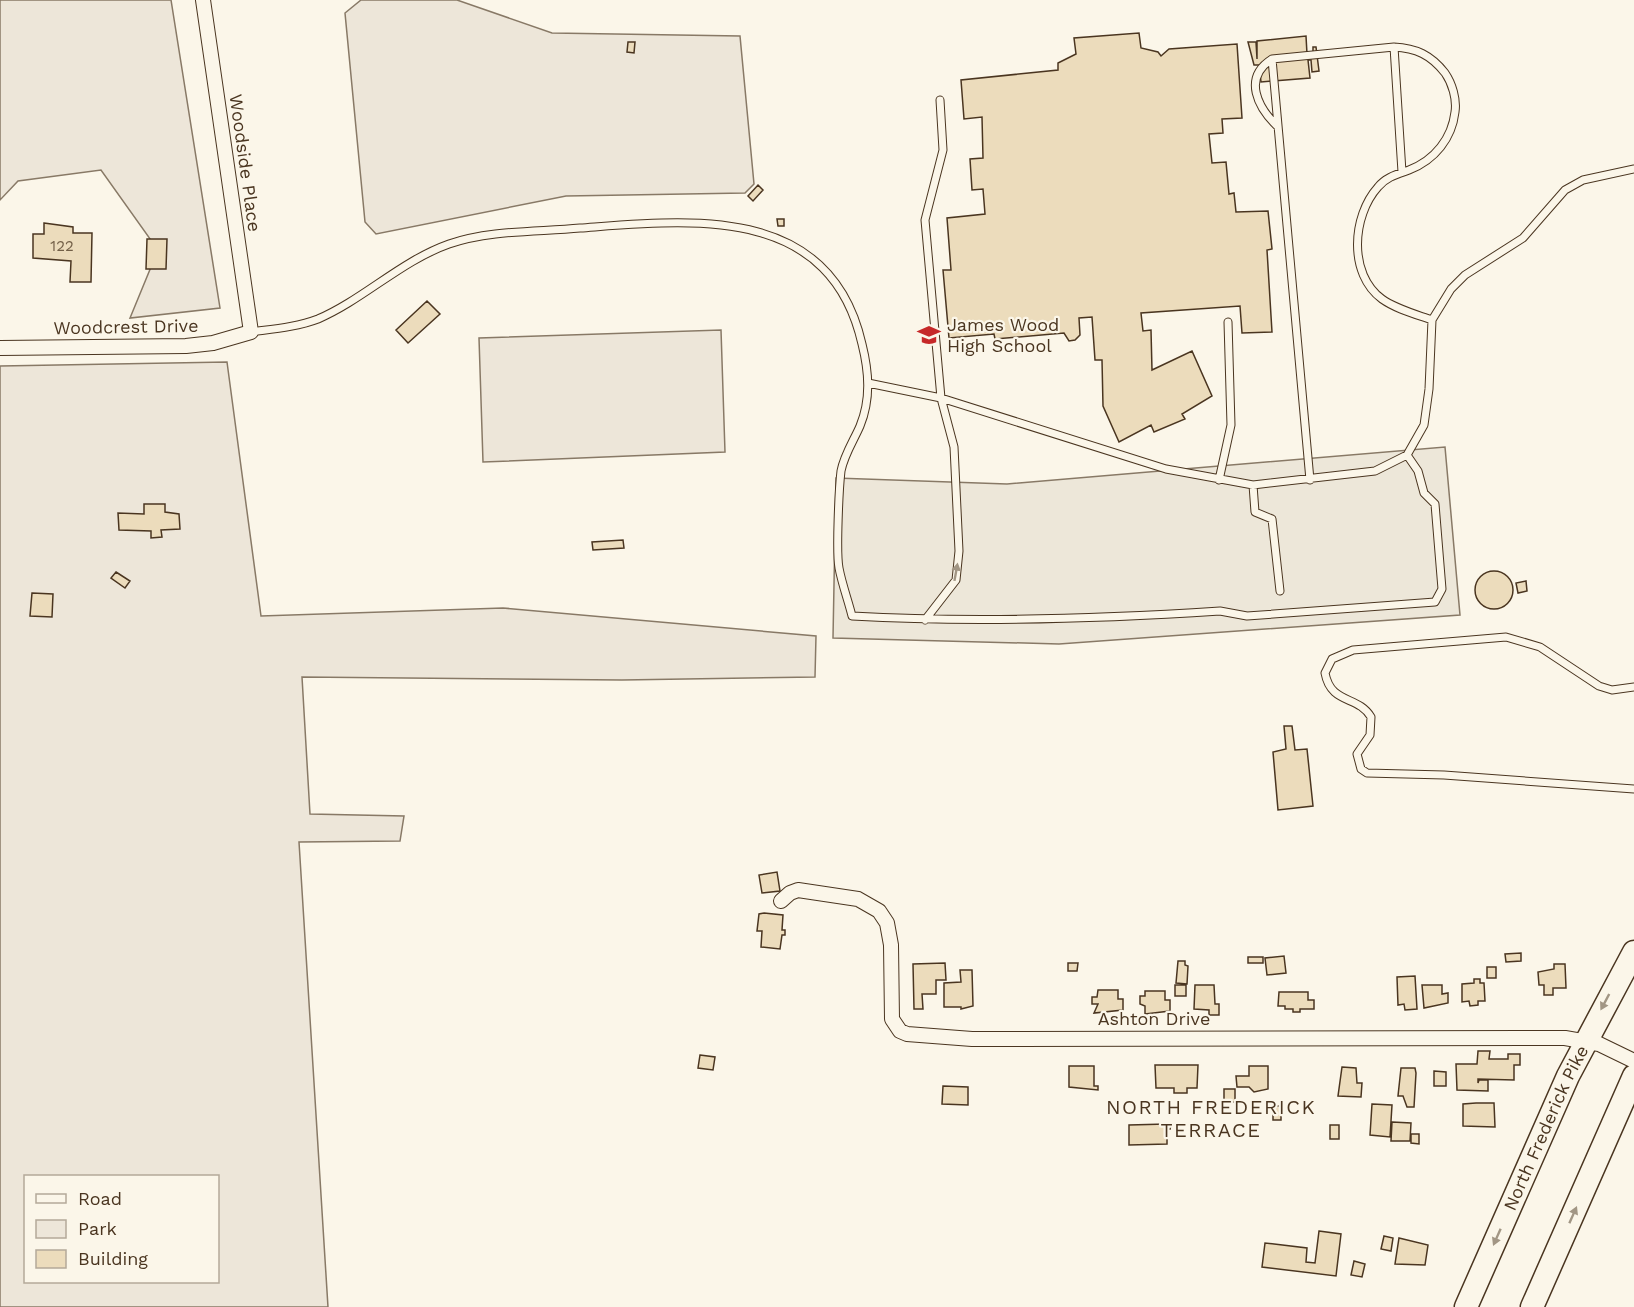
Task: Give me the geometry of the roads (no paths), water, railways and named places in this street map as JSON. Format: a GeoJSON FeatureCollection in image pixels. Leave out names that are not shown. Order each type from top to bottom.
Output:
{"type":"FeatureCollection","features":[{"type":"Feature","properties":{"kind":"highway","name":"North Frederick Pike"},"geometry":{"type":"LineString","coordinates":[[1466,1307],[1585,1040],[1634,952]]}},
{"type":"Feature","properties":{"kind":"highway"},"geometry":{"type":"LineString","coordinates":[[1534,1306],[1634,1076]]}},
{"type":"Feature","properties":{"kind":"street","name":"Woodside Place"},"geometry":{"type":"LineString","coordinates":[[203,0],[251,332]]}},
{"type":"Feature","properties":{"kind":"street","name":"Woodcrest Drive"},"geometry":{"type":"LineString","coordinates":[[0,348],[186,346],[213,343],[251,332]]}},
{"type":"Feature","properties":{"kind":"street","name":"Ashton Drive"},"geometry":{"type":"LineString","coordinates":[[781,901],[790,892],[798,891],[858,899],[879,911],[886,923],[891,945],[892,1019],[900,1031],[907,1034],[972,1039],[1565,1038],[1599,1044],[1634,1061]]}},
{"type":"Feature","properties":{"kind":"lane"},"geometry":{"type":"LineString","coordinates":[[1394,47],[1402,172]]}},
{"type":"Feature","properties":{"kind":"lane"},"geometry":{"type":"LineString","coordinates":[[1278,128],[1264,114],[1255,92],[1266,63],[1272,59],[1411,47],[1438,65],[1450,84],[1456,108],[1449,136],[1425,161],[1377,187],[1361,220],[1357,242],[1359,264],[1367,282],[1379,297],[1391,305],[1432,320]]}},
{"type":"Feature","properties":{"kind":"lane"},"geometry":{"type":"LineString","coordinates":[[1272,59],[1310,480]]}},
{"type":"Feature","properties":{"kind":"lane"},"geometry":{"type":"LineString","coordinates":[[925,620],[956,580],[959,551],[954,447],[941,398],[925,220],[944,150],[940,100]]}},
{"type":"Feature","properties":{"kind":"lane"},"geometry":{"type":"LineString","coordinates":[[868,382],[941,398],[1155,466],[1219,480],[1253,485],[1375,471],[1407,455],[1424,425],[1429,389],[1432,320],[1440,303],[1465,275],[1523,238],[1565,190],[1583,180],[1634,169]]}},
{"type":"Feature","properties":{"kind":"lane"},"geometry":{"type":"LineString","coordinates":[[251,332],[295,326],[317,319],[425,255],[473,237],[675,221],[710,222],[762,231],[799,249],[818,263],[833,280],[851,312],[862,342],[868,382],[867,405],[842,470],[838,566],[852,615],[925,620],[1052,620],[1220,611],[1247,616],[1435,602],[1442,589],[1435,504],[1424,493],[1418,471],[1407,455]]}},
{"type":"Feature","properties":{"kind":"lane"},"geometry":{"type":"LineString","coordinates":[[1219,480],[1231,424],[1228,322]]}},
{"type":"Feature","properties":{"kind":"lane"},"geometry":{"type":"LineString","coordinates":[[1253,485],[1255,512],[1272,519],[1280,591]]}},
{"type":"Feature","properties":{"kind":"lane"},"geometry":{"type":"LineString","coordinates":[[1634,687],[1612,690],[1599,686],[1540,647],[1506,637],[1353,650],[1332,659],[1325,673],[1332,690],[1340,698],[1360,705],[1371,717],[1370,735],[1357,754],[1361,769],[1367,773],[1444,775],[1634,789]]}},
{"type":"Feature","properties":{"kind":"place","name":"James Wood High School"},"geometry":{"type":"Point","coordinates":[929,335]}},
{"type":"Feature","properties":{"kind":"district","name":"NORTH FREDERICK TERRACE"},"geometry":{"type":"Point","coordinates":[1211,1118]}}]}
